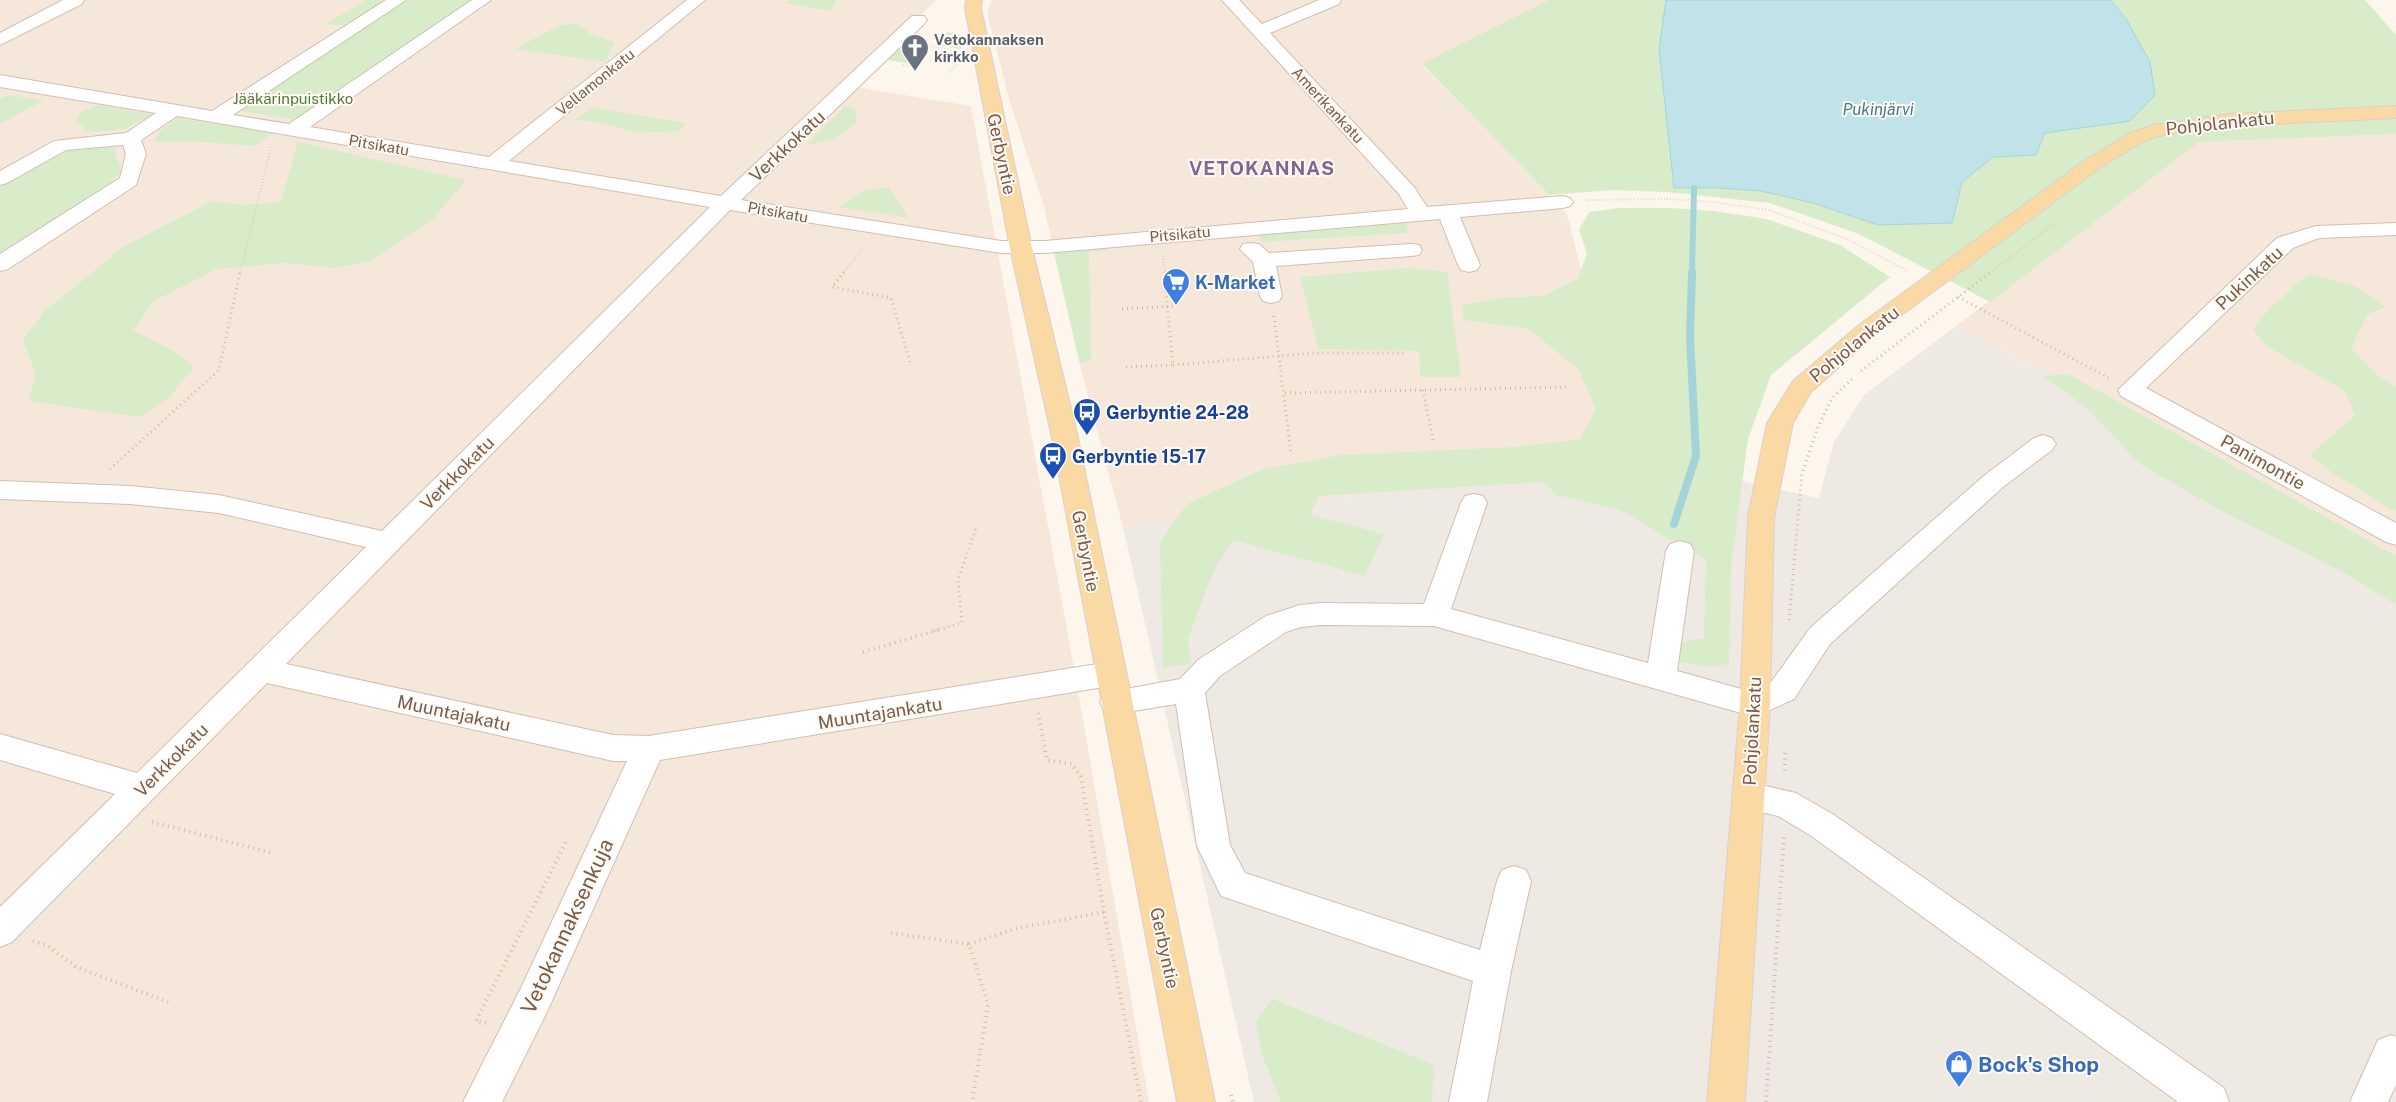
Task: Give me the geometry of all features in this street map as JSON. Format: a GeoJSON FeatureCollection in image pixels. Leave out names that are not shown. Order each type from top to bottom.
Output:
{"type":"FeatureCollection","features":[{"type":"Feature","properties":{"kind":"main road","name":"Gerbyntie"},"geometry":{"type":"LineString","coordinates":[[974,0],[973,8],[1020,248],[1064,433],[1112,688],[1196,1102]]}},
{"type":"Feature","properties":{"kind":"main road","name":"Pohjolankatu"},"geometry":{"type":"LineString","coordinates":[[1726,1102],[1755,705],[1761,517],[1780,423],[1802,387],[1867,330],[2091,164],[2135,138],[2153,131],[2228,120],[2396,112]]}},
{"type":"Feature","properties":{"kind":"street"},"geometry":{"type":"LineString","coordinates":[[0,40],[76,0]]}},
{"type":"Feature","properties":{"kind":"street"},"geometry":{"type":"LineString","coordinates":[[216,117],[398,0]]}},
{"type":"Feature","properties":{"kind":"street"},"geometry":{"type":"LineString","coordinates":[[293,130],[483,0]]}},
{"type":"Feature","properties":{"kind":"street","name":"Vellamonkatu"},"geometry":{"type":"LineString","coordinates":[[493,164],[697,0]]}},
{"type":"Feature","properties":{"kind":"street","name":"Amerikankatu"},"geometry":{"type":"LineString","coordinates":[[1230,0],[1407,191],[1421,214]]}},
{"type":"Feature","properties":{"kind":"street"},"geometry":{"type":"LineString","coordinates":[[1259,31],[1333,0]]}},
{"type":"Feature","properties":{"kind":"street","name":"Verkkokatu"},"geometry":{"type":"LineString","coordinates":[[1,930],[726,203],[918,20]]}},
{"type":"Feature","properties":{"kind":"street","name":"Pitsikatu"},"geometry":{"type":"LineString","coordinates":[[0,81],[878,229],[1001,247],[1020,248],[1563,202]]}},
{"type":"Feature","properties":{"kind":"street"},"geometry":{"type":"LineString","coordinates":[[0,179],[60,145],[131,138],[174,110]]}},
{"type":"Feature","properties":{"kind":"street"},"geometry":{"type":"LineString","coordinates":[[0,264],[129,181],[136,154],[131,138]]}},
{"type":"Feature","properties":{"kind":"street"},"geometry":{"type":"LineString","coordinates":[[1447,211],[1469,265]]}},
{"type":"Feature","properties":{"kind":"street"},"geometry":{"type":"LineString","coordinates":[[1243,229],[1246,245],[1264,260],[1271,296]]}},
{"type":"Feature","properties":{"kind":"street","name":"Pukinkatu"},"geometry":{"type":"LineString","coordinates":[[2130,390],[2285,243],[2316,232],[2396,229]]}},
{"type":"Feature","properties":{"kind":"street"},"geometry":{"type":"LineString","coordinates":[[1264,260],[1411,250]]}},
{"type":"Feature","properties":{"kind":"street","name":"Panimontie"},"geometry":{"type":"LineString","coordinates":[[2130,390],[2396,534]]}},
{"type":"Feature","properties":{"kind":"street"},"geometry":{"type":"LineString","coordinates":[[1493,971],[1233,885],[1214,846],[1188,690],[1209,668],[1276,624],[1300,616],[1434,615],[1755,705],[1784,690],[1820,636],[1994,481],[2043,444]]}},
{"type":"Feature","properties":{"kind":"street"},"geometry":{"type":"LineString","coordinates":[[0,490],[130,495],[219,504],[388,542]]}},
{"type":"Feature","properties":{"kind":"street"},"geometry":{"type":"LineString","coordinates":[[1434,615],[1474,503]]}},
{"type":"Feature","properties":{"kind":"street"},"geometry":{"type":"LineString","coordinates":[[1660,679],[1680,551]]}},
{"type":"Feature","properties":{"kind":"street","name":"Muuntajakatu"},"geometry":{"type":"LineString","coordinates":[[260,670],[613,748],[649,749]]}},
{"type":"Feature","properties":{"kind":"street","name":"Muuntajankatu"},"geometry":{"type":"LineString","coordinates":[[649,749],[1033,688],[1188,690]]}},
{"type":"Feature","properties":{"kind":"street"},"geometry":{"type":"LineString","coordinates":[[0,747],[142,788]]}},
{"type":"Feature","properties":{"kind":"street","name":"Vetokannaksenkuja"},"geometry":{"type":"LineString","coordinates":[[482,1102],[519,1031],[649,749]]}},
{"type":"Feature","properties":{"kind":"street"},"geometry":{"type":"LineString","coordinates":[[1748,796],[1785,803],[1822,825],[2210,1102]]}},
{"type":"Feature","properties":{"kind":"street"},"geometry":{"type":"LineString","coordinates":[[1468,1102],[1493,971],[1514,881]]}},
{"type":"Feature","properties":{"kind":"street"},"geometry":{"type":"LineString","coordinates":[[2368,1102],[2391,1053]]}},
{"type":"Feature","properties":{"kind":"street"},"geometry":{"type":"LineString","coordinates":[[2164,1069],[2196,1102]]}},
{"type":"Feature","properties":{"kind":"path"},"geometry":{"type":"LineString","coordinates":[[896,41],[958,51]]}},
{"type":"Feature","properties":{"kind":"path"},"geometry":{"type":"LineString","coordinates":[[83,493],[219,370],[232,306],[271,146],[293,130]]}},
{"type":"Feature","properties":{"kind":"path"},"geometry":{"type":"LineString","coordinates":[[1563,202],[1615,198],[1668,200],[1713,202],[1769,210],[1849,240],[2130,390]]}},
{"type":"Feature","properties":{"kind":"path"},"geometry":{"type":"LineString","coordinates":[[1789,622],[1802,474],[1817,429],[1832,398],[1858,373],[2063,217]]}},
{"type":"Feature","properties":{"kind":"path"},"geometry":{"type":"LineString","coordinates":[[878,229],[832,287],[891,298],[910,362]]}},
{"type":"Feature","properties":{"kind":"path"},"geometry":{"type":"LineString","coordinates":[[1162,236],[1173,365]]}},
{"type":"Feature","properties":{"kind":"path"},"geometry":{"type":"LineString","coordinates":[[1271,296],[1285,393],[1291,454]]}},
{"type":"Feature","properties":{"kind":"path"},"geometry":{"type":"LineString","coordinates":[[1122,309],[1176,306]]}},
{"type":"Feature","properties":{"kind":"path"},"geometry":{"type":"LineString","coordinates":[[1126,367],[1315,353],[1405,353]]}},
{"type":"Feature","properties":{"kind":"path"},"geometry":{"type":"LineString","coordinates":[[1285,393],[1569,388]]}},
{"type":"Feature","properties":{"kind":"path"},"geometry":{"type":"LineString","coordinates":[[1423,390],[1433,440]]}},
{"type":"Feature","properties":{"kind":"path"},"geometry":{"type":"LineString","coordinates":[[863,652],[962,623],[958,580],[976,528]]}},
{"type":"Feature","properties":{"kind":"path"},"geometry":{"type":"LineString","coordinates":[[1033,688],[1047,760],[1072,764],[1081,777],[1104,912],[1141,1102]]}},
{"type":"Feature","properties":{"kind":"path"},"geometry":{"type":"LineString","coordinates":[[1766,1102],[1785,803],[1784,747]]}},
{"type":"Feature","properties":{"kind":"path"},"geometry":{"type":"LineString","coordinates":[[117,814],[272,853]]}},
{"type":"Feature","properties":{"kind":"path"},"geometry":{"type":"LineString","coordinates":[[519,1031],[476,1021],[566,842]]}},
{"type":"Feature","properties":{"kind":"path"},"geometry":{"type":"LineString","coordinates":[[891,933],[970,944],[1018,928],[1104,912]]}},
{"type":"Feature","properties":{"kind":"path"},"geometry":{"type":"LineString","coordinates":[[1,930],[48,946],[76,967],[168,1002]]}},
{"type":"Feature","properties":{"kind":"path"},"geometry":{"type":"LineString","coordinates":[[970,944],[988,1005],[972,1102]]}},
{"type":"Feature","properties":{"kind":"shaded area"},"geometry":{"type":"Polygon","coordinates":[[[0,0],[936,0],[850,86],[971,106],[1074,668],[1149,1102],[0,1102],[0,0]]]}},
{"type":"Feature","properties":{"kind":"shaded area"},"geometry":{"type":"Polygon","coordinates":[[[992,0],[1549,0],[1422,65],[1567,214],[1629,457],[1123,527],[1081,370],[1044,207],[1009,99],[987,13],[992,0]]]}},
{"type":"Feature","properties":{"kind":"shaded area"},"geometry":{"type":"Polygon","coordinates":[[[2396,134],[2396,564],[2110,405],[1956,326],[2199,142],[2396,134]]]}},
{"type":"Feature","properties":{"kind":"shaded area"},"geometry":{"type":"Polygon","coordinates":[[[1956,326],[2110,405],[2396,564],[2396,1102],[1254,1102],[1123,527],[1629,457],[1819,498],[1834,442],[1864,395],[1956,326]]]}},
{"type":"Feature","properties":{"kind":"green space"},"geometry":{"type":"Polygon","coordinates":[[[367,0],[382,0],[373,10],[343,25],[325,24],[367,0]]]}},
{"type":"Feature","properties":{"kind":"green space","name":"Jääkärinpuistikko"},"geometry":{"type":"Polygon","coordinates":[[[408,0],[473,0],[296,120],[237,110],[408,0]]]}},
{"type":"Feature","properties":{"kind":"green space"},"geometry":{"type":"Polygon","coordinates":[[[791,0],[837,0],[831,11],[786,3],[791,0]]]}},
{"type":"Feature","properties":{"kind":"green space"},"geometry":{"type":"Polygon","coordinates":[[[1549,0],[1666,0],[1659,49],[1674,188],[1719,188],[1761,191],[1813,203],[1878,225],[1952,223],[1962,182],[1993,157],[2036,155],[2045,133],[2130,121],[2126,19],[2111,0],[2365,0],[2396,35],[2396,134],[2199,142],[1990,302],[1859,234],[1770,203],[1667,192],[1611,190],[1549,195],[1422,64],[1549,0]]]}},
{"type":"Feature","properties":{"kind":"green space"},"geometry":{"type":"Polygon","coordinates":[[[575,23],[591,34],[615,42],[605,62],[515,49],[556,27],[575,23]]]}},
{"type":"Feature","properties":{"kind":"green space"},"geometry":{"type":"Polygon","coordinates":[[[946,32],[959,34],[961,49],[936,45],[946,32]]]}},
{"type":"Feature","properties":{"kind":"green space"},"geometry":{"type":"Polygon","coordinates":[[[897,44],[922,47],[907,63],[882,59],[897,44]]]}},
{"type":"Feature","properties":{"kind":"green space"},"geometry":{"type":"Polygon","coordinates":[[[9,95],[44,100],[0,124],[0,99],[9,95]]]}},
{"type":"Feature","properties":{"kind":"green space"},"geometry":{"type":"Polygon","coordinates":[[[99,105],[154,115],[121,130],[87,132],[76,120],[82,111],[99,105]]]}},
{"type":"Feature","properties":{"kind":"green space"},"geometry":{"type":"Polygon","coordinates":[[[845,106],[855,110],[857,122],[836,137],[806,146],[845,106]]]}},
{"type":"Feature","properties":{"kind":"green space"},"geometry":{"type":"Polygon","coordinates":[[[592,108],[686,123],[679,131],[637,133],[598,122],[575,120],[592,108]]]}},
{"type":"Feature","properties":{"kind":"green space"},"geometry":{"type":"Polygon","coordinates":[[[177,118],[273,133],[255,146],[202,142],[154,142],[160,131],[177,118]]]}},
{"type":"Feature","properties":{"kind":"green space"},"geometry":{"type":"Polygon","coordinates":[[[298,142],[466,180],[434,218],[370,261],[336,268],[286,263],[217,269],[154,301],[133,330],[179,354],[194,367],[169,398],[139,417],[29,401],[35,372],[23,340],[43,313],[123,247],[212,201],[242,205],[281,202],[298,142]]]}},
{"type":"Feature","properties":{"kind":"green space"},"geometry":{"type":"Polygon","coordinates":[[[91,147],[114,148],[121,171],[103,191],[0,257],[0,186],[60,152],[91,147]]]}},
{"type":"Feature","properties":{"kind":"green space"},"geometry":{"type":"Polygon","coordinates":[[[888,187],[909,218],[840,207],[862,191],[888,187]]]}},
{"type":"Feature","properties":{"kind":"green space"},"geometry":{"type":"Polygon","coordinates":[[[1620,208],[1671,208],[1714,211],[1767,219],[1840,245],[1890,277],[1771,375],[1748,439],[1731,566],[1729,664],[1707,667],[1669,660],[1670,645],[1704,638],[1706,560],[1620,510],[1557,495],[1543,482],[1319,496],[1310,515],[1384,534],[1365,576],[1233,540],[1213,572],[1188,639],[1191,664],[1163,668],[1160,542],[1187,504],[1261,470],[1341,455],[1514,447],[1580,439],[1596,409],[1579,370],[1529,329],[1463,320],[1462,305],[1499,298],[1543,296],[1578,279],[1587,253],[1579,230],[1589,212],[1620,208]]]}},
{"type":"Feature","properties":{"kind":"green space"},"geometry":{"type":"Polygon","coordinates":[[[1406,222],[1408,233],[1261,242],[1259,233],[1406,222]]]}},
{"type":"Feature","properties":{"kind":"green space"},"geometry":{"type":"Polygon","coordinates":[[[1107,245],[1107,251],[1089,252],[1091,360],[1080,364],[1054,253],[1065,249],[1107,245]]]}},
{"type":"Feature","properties":{"kind":"green space"},"geometry":{"type":"Polygon","coordinates":[[[1408,268],[1447,272],[1461,377],[1420,377],[1419,351],[1319,349],[1300,277],[1408,268]]]}},
{"type":"Feature","properties":{"kind":"green space"},"geometry":{"type":"Polygon","coordinates":[[[2308,274],[2355,286],[2385,307],[2368,314],[2351,348],[2376,374],[2396,387],[2396,512],[2334,474],[2310,455],[2355,415],[2345,391],[2265,345],[2253,329],[2269,309],[2308,274]]]}},
{"type":"Feature","properties":{"kind":"green space"},"geometry":{"type":"Polygon","coordinates":[[[2068,374],[2396,556],[2396,605],[2350,576],[2218,509],[2140,464],[2090,411],[2044,376],[2068,374]]]}},
{"type":"Feature","properties":{"kind":"green space"},"geometry":{"type":"Polygon","coordinates":[[[1273,999],[1434,1065],[1432,1102],[1281,1102],[1261,1052],[1256,1020],[1273,999]]]}},
{"type":"Feature","properties":{"kind":"water","name":"Pukinjärvi"},"geometry":{"type":"Polygon","coordinates":[[[1666,0],[2111,0],[2126,19],[2150,62],[2155,95],[2130,121],[2045,133],[2036,155],[1993,157],[1962,182],[1952,223],[1878,225],[1813,203],[1761,191],[1719,188],[1674,188],[1659,49],[1666,0]]]}},
{"type":"Feature","properties":{"kind":"waterway"},"geometry":{"type":"LineString","coordinates":[[1692,273],[1694,188]]}},
{"type":"Feature","properties":{"kind":"waterway"},"geometry":{"type":"LineString","coordinates":[[1674,524],[1696,456],[1690,337],[1692,272]]}},
{"type":"Feature","properties":{"kind":"place","name":"Vetokannaksen kirkko"},"geometry":{"type":"Point","coordinates":[915,72]}},
{"type":"Feature","properties":{"kind":"place","name":"K-Market"},"geometry":{"type":"Point","coordinates":[1176,306]}},
{"type":"Feature","properties":{"kind":"place","name":"Gerbyntie 24-28"},"geometry":{"type":"Point","coordinates":[1087,436]}},
{"type":"Feature","properties":{"kind":"place","name":"Gerbyntie 15-17"},"geometry":{"type":"Point","coordinates":[1053,480]}},
{"type":"Feature","properties":{"kind":"place","name":"Bock's Shop"},"geometry":{"type":"Point","coordinates":[1959,1088]}},
{"type":"Feature","properties":{"kind":"district","name":"VETOKANNAS"},"geometry":{"type":"Point","coordinates":[1262,168]}}]}
